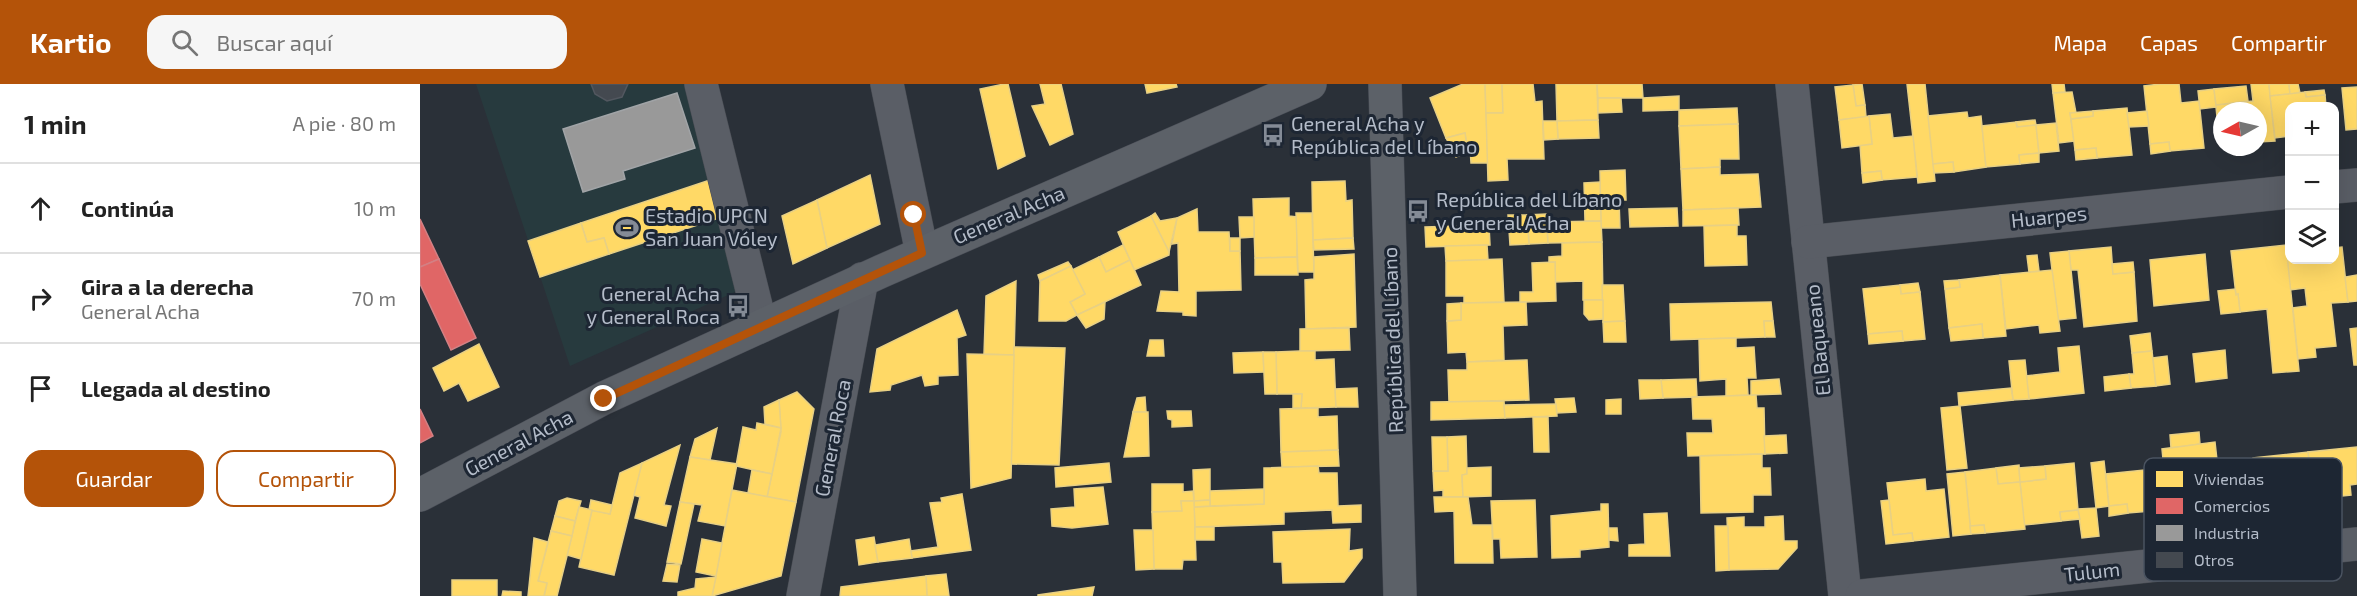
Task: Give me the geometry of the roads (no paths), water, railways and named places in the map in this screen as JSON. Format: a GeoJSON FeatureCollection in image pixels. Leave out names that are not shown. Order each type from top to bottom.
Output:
{"type":"FeatureCollection","features":[{"type":"Feature","properties":{"kind":"main road","name":"General Acha"},"geometry":{"type":"LineString","coordinates":[[420,495],[592,404],[862,279],[1310,84]]}},
{"type":"Feature","properties":{"kind":"main road","name":"República del Líbano"},"geometry":{"type":"LineString","coordinates":[[1385,84],[1400,596]]}},
{"type":"Feature","properties":{"kind":"street"},"geometry":{"type":"LineString","coordinates":[[701,84],[761,326]]}},
{"type":"Feature","properties":{"kind":"street"},"geometry":{"type":"LineString","coordinates":[[887,84],[922,253]]}},
{"type":"Feature","properties":{"kind":"street","name":"El Baqueano"},"geometry":{"type":"LineString","coordinates":[[1792,84],[1845,596]]}},
{"type":"Feature","properties":{"kind":"street"},"geometry":{"type":"LineString","coordinates":[[2339,187],[2357,185]]}},
{"type":"Feature","properties":{"kind":"street","name":"Huarpes"},"geometry":{"type":"LineString","coordinates":[[1808,242],[2285,192]]}},
{"type":"Feature","properties":{"kind":"street","name":"General Roca"},"geometry":{"type":"LineString","coordinates":[[802,596],[862,279]]}},
{"type":"Feature","properties":{"kind":"street","name":"Tulum"},"geometry":{"type":"LineString","coordinates":[[2342,546],[2357,544]]}},
{"type":"Feature","properties":{"kind":"street","name":"Tulum"},"geometry":{"type":"LineString","coordinates":[[1862,596],[2144,566]]}},
{"type":"Feature","properties":{"kind":"place","name":"General Acha y República del Líbano"},"geometry":{"type":"Point","coordinates":[1273,135]}},
{"type":"Feature","properties":{"kind":"place","name":"República del Líbano y General Acha"},"geometry":{"type":"Point","coordinates":[1418,211]}},
{"type":"Feature","properties":{"kind":"place","name":"Estadio UPCN San Juan Vóley"},"geometry":{"type":"Point","coordinates":[627,228]}},
{"type":"Feature","properties":{"kind":"place","name":"General Acha y General Roca"},"geometry":{"type":"Point","coordinates":[738,306]}}]}
